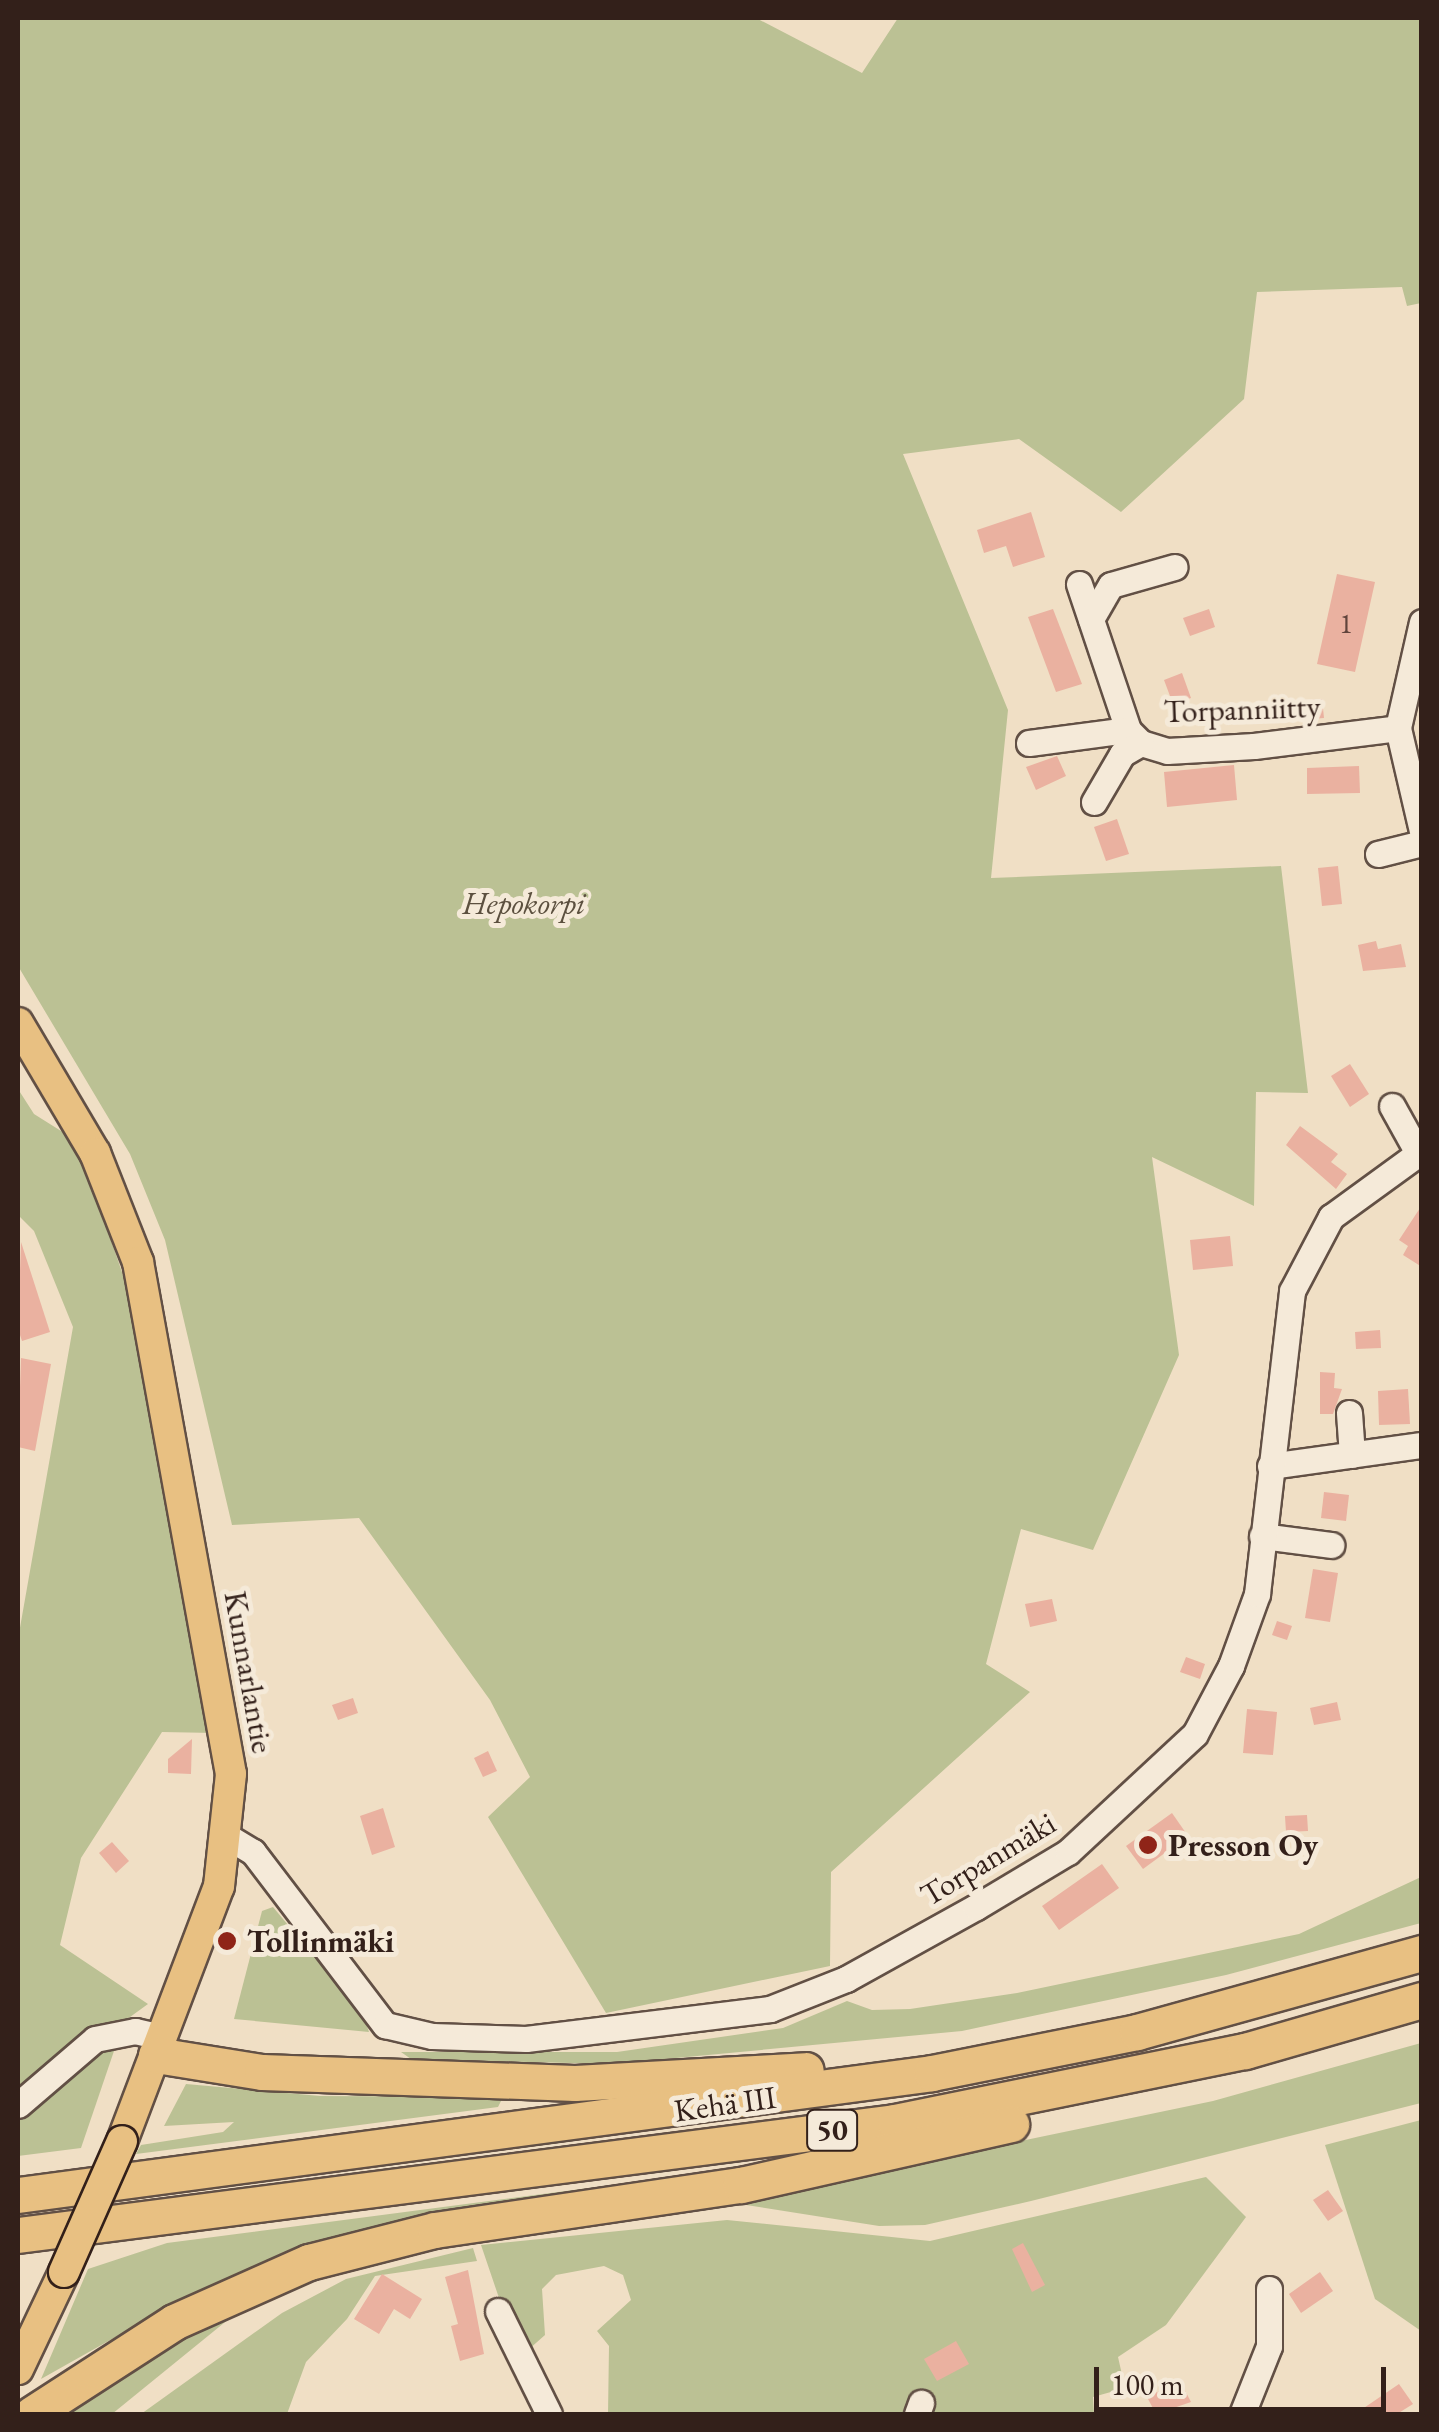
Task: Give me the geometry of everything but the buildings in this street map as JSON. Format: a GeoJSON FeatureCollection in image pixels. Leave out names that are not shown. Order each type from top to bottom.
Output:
{"type":"FeatureCollection","features":[{"type":"Feature","properties":{"kind":"highway","name":"Kehä III"},"geometry":{"type":"LineString","coordinates":[[18,2195],[776,2097],[1036,2053],[1246,2004],[1422,1953]]}},
{"type":"Feature","properties":{"kind":"highway","name":"Kehä III"},"geometry":{"type":"LineString","coordinates":[[18,2235],[895,2122],[1246,2051],[1422,2000]]}},
{"type":"Feature","properties":{"kind":"highway"},"geometry":{"type":"LineString","coordinates":[[159,2046],[262,2072],[575,2083],[1036,2053]]}},
{"type":"Feature","properties":{"kind":"highway"},"geometry":{"type":"LineString","coordinates":[[32,2414],[174,2322],[326,2257],[435,2230],[741,2185],[898,2150],[1139,2094],[1246,2051]]}},
{"type":"Feature","properties":{"kind":"highway"},"geometry":{"type":"LineString","coordinates":[[18,2249],[132,2221]]}},
{"type":"Feature","properties":{"kind":"main road","name":"Kunnarlantie"},"geometry":{"type":"LineString","coordinates":[[18,1023],[95,1152],[138,1262],[231,1774],[228,1837],[214,1900],[122,2142],[64,2272],[27,2343],[18,2370]]}},
{"type":"Feature","properties":{"kind":"street"},"geometry":{"type":"LineString","coordinates":[[1091,619],[1111,585],[1174,567]]}},
{"type":"Feature","properties":{"kind":"street","name":"Torpanniitty"},"geometry":{"type":"LineString","coordinates":[[1079,584],[1134,737],[1168,751],[1254,746],[1398,728]]}},
{"type":"Feature","properties":{"kind":"street"},"geometry":{"type":"LineString","coordinates":[[1422,622],[1398,728],[1415,765],[1422,831]]}},
{"type":"Feature","properties":{"kind":"street"},"geometry":{"type":"LineString","coordinates":[[1029,743],[1134,737]]}},
{"type":"Feature","properties":{"kind":"street"},"geometry":{"type":"LineString","coordinates":[[1094,802],[1134,737]]}},
{"type":"Feature","properties":{"kind":"street"},"geometry":{"type":"LineString","coordinates":[[1378,854],[1422,842]]}},
{"type":"Feature","properties":{"kind":"street"},"geometry":{"type":"LineString","coordinates":[[1392,1106],[1420,1152]]}},
{"type":"Feature","properties":{"kind":"street","name":"Torpanmäki"},"geometry":{"type":"LineString","coordinates":[[228,1837],[263,1864],[369,2008],[402,2031],[526,2039],[770,2010],[862,1970],[1079,1843],[1195,1734],[1267,1597],[1262,1536],[1292,1291],[1316,1236],[1362,1177],[1420,1152]]}},
{"type":"Feature","properties":{"kind":"street"},"geometry":{"type":"LineString","coordinates":[[1349,1414],[1352,1455]]}},
{"type":"Feature","properties":{"kind":"street"},"geometry":{"type":"LineString","coordinates":[[1270,1466],[1422,1444]]}},
{"type":"Feature","properties":{"kind":"street"},"geometry":{"type":"LineString","coordinates":[[1262,1536],[1331,1544]]}},
{"type":"Feature","properties":{"kind":"street"},"geometry":{"type":"LineString","coordinates":[[18,2105],[96,2038],[135,2031],[159,2046]]}},
{"type":"Feature","properties":{"kind":"street"},"geometry":{"type":"LineString","coordinates":[[1242,2414],[1269,2346],[1269,2289]]}},
{"type":"Feature","properties":{"kind":"street"},"geometry":{"type":"LineString","coordinates":[[498,2311],[549,2414]]}},
{"type":"Feature","properties":{"kind":"green space","name":"Hepokorpi"},"geometry":{"type":"Polygon","coordinates":[[[18,18],[756,18],[862,73],[898,18],[1421,18],[1421,303],[1407,306],[1402,287],[1257,292],[1244,399],[1121,512],[1019,439],[903,454],[1008,710],[991,878],[1281,866],[1308,1093],[1256,1092],[1254,1206],[1152,1157],[1179,1355],[1093,1550],[1021,1529],[986,1664],[1030,1692],[831,1872],[830,1966],[606,2013],[488,1817],[530,1777],[490,1700],[359,1518],[232,1525],[165,1240],[130,1154],[18,966],[18,18]]]}},
{"type":"Feature","properties":{"kind":"green space"},"geometry":{"type":"Polygon","coordinates":[[[18,1089],[34,1114],[69,1136],[83,1159],[134,1307],[215,1733],[162,1732],[81,1858],[60,1945],[148,2004],[18,2098],[18,1639],[73,1327],[34,1231],[18,1215],[18,1089]]]}},
{"type":"Feature","properties":{"kind":"green space"},"geometry":{"type":"Polygon","coordinates":[[[1421,1877],[1421,1923],[1226,1975],[962,2031],[612,2064],[411,2059],[401,2052],[617,2052],[783,2028],[847,2001],[872,2010],[910,2009],[1017,1993],[1299,1934],[1421,1877]]]}},
{"type":"Feature","properties":{"kind":"green space"},"geometry":{"type":"Polygon","coordinates":[[[273,1907],[363,2015],[369,2032],[234,2019],[262,1911],[273,1907]]]}},
{"type":"Feature","properties":{"kind":"green space"},"geometry":{"type":"Polygon","coordinates":[[[1421,2043],[1421,2103],[1031,2201],[925,2225],[879,2226],[727,2202],[1213,2101],[1421,2043]]]}},
{"type":"Feature","properties":{"kind":"green space"},"geometry":{"type":"Polygon","coordinates":[[[100,2051],[114,2051],[81,2148],[18,2156],[18,2120],[100,2051]]]}},
{"type":"Feature","properties":{"kind":"green space"},"geometry":{"type":"Polygon","coordinates":[[[186,2084],[320,2096],[503,2097],[498,2107],[136,2154],[141,2145],[223,2132],[234,2122],[164,2126],[186,2084]]]}},
{"type":"Feature","properties":{"kind":"green space"},"geometry":{"type":"Polygon","coordinates":[[[1421,2120],[1421,2331],[1375,2299],[1325,2145],[1421,2120]]]}},
{"type":"Feature","properties":{"kind":"green space"},"geometry":{"type":"Polygon","coordinates":[[[843,2155],[167,2308],[41,2379],[88,2269],[167,2243],[843,2155]]]}},
{"type":"Feature","properties":{"kind":"green space"},"geometry":{"type":"Polygon","coordinates":[[[1206,2177],[1246,2217],[1166,2325],[1118,2357],[1125,2388],[1093,2397],[1094,2414],[608,2414],[609,2346],[597,2331],[631,2300],[623,2275],[604,2266],[556,2275],[542,2289],[545,2335],[528,2350],[498,2295],[481,2245],[727,2220],[930,2241],[1206,2177]]]}},
{"type":"Feature","properties":{"kind":"green space"},"geometry":{"type":"Polygon","coordinates":[[[473,2248],[477,2261],[375,2276],[347,2319],[306,2362],[287,2414],[141,2414],[282,2313],[346,2279],[473,2248]]]}},
{"type":"Feature","properties":{"kind":"green space"},"geometry":{"type":"Polygon","coordinates":[[[291,2282],[235,2314],[112,2414],[54,2414],[139,2356],[291,2282]]]}},
{"type":"Feature","properties":{"kind":"place","name":"Presson Oy"},"geometry":{"type":"Point","coordinates":[1148,1845]}},
{"type":"Feature","properties":{"kind":"place","name":"Tollinmäki"},"geometry":{"type":"Point","coordinates":[227,1941]}}]}
